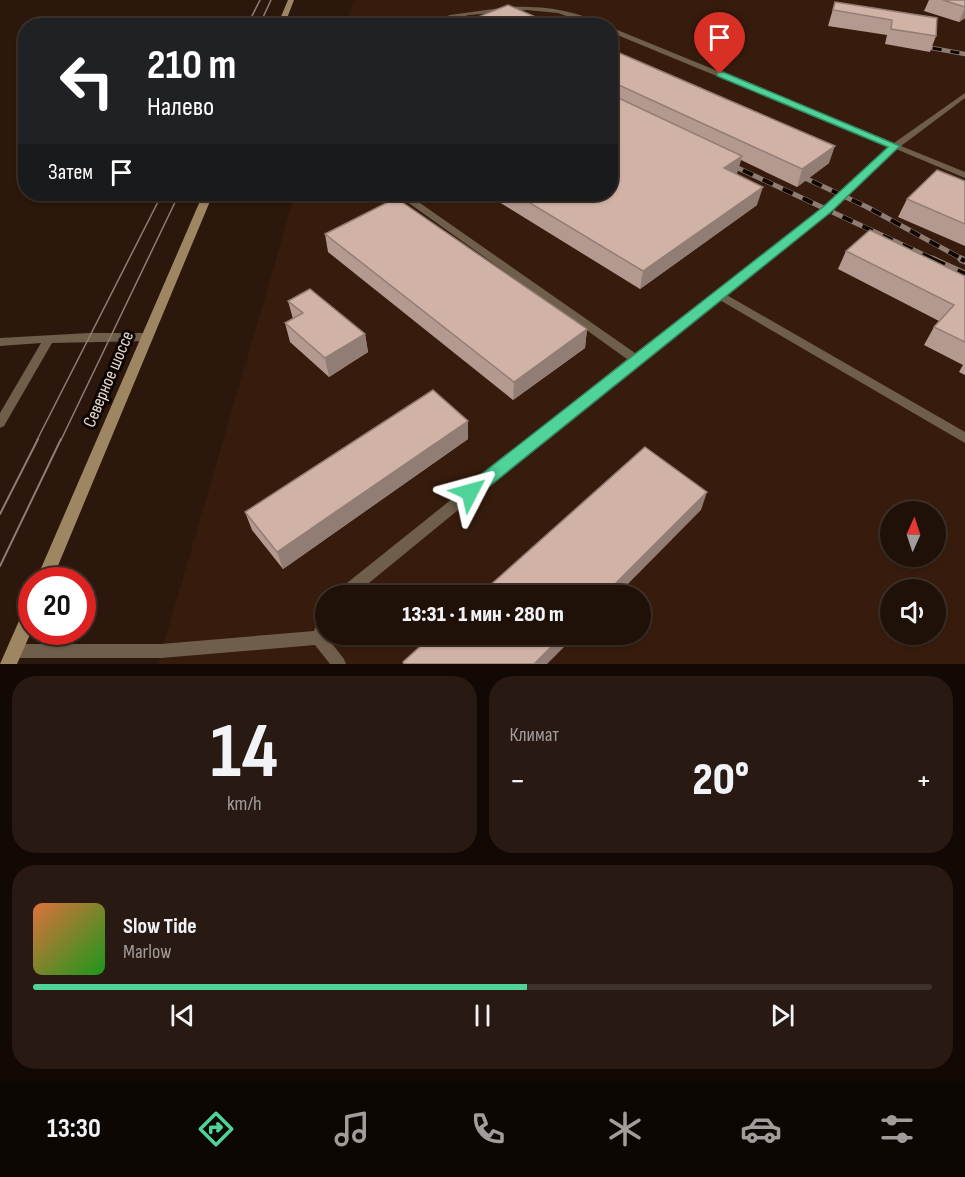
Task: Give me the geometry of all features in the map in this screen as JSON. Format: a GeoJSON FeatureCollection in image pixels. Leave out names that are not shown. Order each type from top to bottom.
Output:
{"type":"FeatureCollection","features":[{"type":"Feature","properties":{"kind":"main road"},"geometry":{"type":"LineString","coordinates":[[283,18],[291,0]]}},
{"type":"Feature","properties":{"kind":"main road","name":"Северное шоссе"},"geometry":{"type":"LineString","coordinates":[[50,567],[205,201]]}},
{"type":"Feature","properties":{"kind":"main road"},"geometry":{"type":"LineString","coordinates":[[11,658],[18,642]]}},
{"type":"Feature","properties":{"kind":"lane"},"geometry":{"type":"LineString","coordinates":[[438,18],[522,10],[555,10],[578,18]]}},
{"type":"Feature","properties":{"kind":"lane"},"geometry":{"type":"LineString","coordinates":[[618,32],[965,174]]}},
{"type":"Feature","properties":{"kind":"lane"},"geometry":{"type":"LineString","coordinates":[[356,585],[635,359],[827,209],[895,146],[965,95]]}},
{"type":"Feature","properties":{"kind":"lane"},"geometry":{"type":"LineString","coordinates":[[412,201],[635,359]]}},
{"type":"Feature","properties":{"kind":"lane"},"geometry":{"type":"LineString","coordinates":[[719,295],[965,438]]}},
{"type":"Feature","properties":{"kind":"lane"},"geometry":{"type":"LineString","coordinates":[[0,342],[50,338],[147,337]]}},
{"type":"Feature","properties":{"kind":"lane"},"geometry":{"type":"LineString","coordinates":[[0,423],[50,338]]}},
{"type":"Feature","properties":{"kind":"lane"},"geometry":{"type":"LineString","coordinates":[[11,658],[162,651],[315,638]]}},
{"type":"Feature","properties":{"kind":"lane"},"geometry":{"type":"LineString","coordinates":[[324,645],[339,664]]}},
{"type":"Feature","properties":{"kind":"shaded area"},"geometry":{"type":"Polygon","coordinates":[[[354,0],[965,0],[965,664],[158,664],[293,201],[618,201],[618,18],[348,18],[354,0]]]}},
{"type":"Feature","properties":{"kind":"building"},"geometry":{"type":"Polygon","coordinates":[[[943,0],[965,0],[965,7],[943,0]]]}},
{"type":"Feature","properties":{"kind":"building"},"geometry":{"type":"Polygon","coordinates":[[[835,2],[937,18],[936,36],[891,29],[892,20],[833,10],[835,2]]]}},
{"type":"Feature","properties":{"kind":"building"},"geometry":{"type":"Polygon","coordinates":[[[508,5],[538,18],[476,18],[508,5]]]}},
{"type":"Feature","properties":{"kind":"building"},"geometry":{"type":"Polygon","coordinates":[[[618,52],[835,146],[802,169],[618,85],[618,52]]]}},
{"type":"Feature","properties":{"kind":"building"},"geometry":{"type":"Polygon","coordinates":[[[618,98],[742,156],[724,168],[763,187],[643,271],[527,201],[618,201],[618,98]]]}},
{"type":"Feature","properties":{"kind":"building"},"geometry":{"type":"Polygon","coordinates":[[[937,170],[965,181],[965,224],[907,199],[937,170]]]}},
{"type":"Feature","properties":{"kind":"building"},"geometry":{"type":"Polygon","coordinates":[[[390,201],[400,201],[587,329],[514,382],[325,234],[390,201]]]}},
{"type":"Feature","properties":{"kind":"building"},"geometry":{"type":"Polygon","coordinates":[[[870,230],[965,276],[965,342],[934,327],[954,305],[846,251],[870,230]]]}},
{"type":"Feature","properties":{"kind":"building"},"geometry":{"type":"Polygon","coordinates":[[[310,289],[365,334],[325,358],[285,323],[303,313],[288,301],[310,289]]]}},
{"type":"Feature","properties":{"kind":"building"},"geometry":{"type":"Polygon","coordinates":[[[433,390],[468,421],[277,552],[245,512],[433,390]]]}},
{"type":"Feature","properties":{"kind":"building"},"geometry":{"type":"Polygon","coordinates":[[[645,447],[707,492],[614,585],[490,585],[645,447]]]}},
{"type":"Feature","properties":{"kind":"building"},"geometry":{"type":"Polygon","coordinates":[[[422,645],[553,645],[534,664],[404,664],[403,662],[422,645]]]}},
{"type":"Feature","properties":{"kind":"tram line"},"geometry":{"type":"LineString","coordinates":[[251,18],[260,0]]}},
{"type":"Feature","properties":{"kind":"tram line"},"geometry":{"type":"LineString","coordinates":[[263,18],[271,0]]}},
{"type":"Feature","properties":{"kind":"tram line"},"geometry":{"type":"LineString","coordinates":[[37,440],[158,201]]}},
{"type":"Feature","properties":{"kind":"tram line"},"geometry":{"type":"LineString","coordinates":[[61,440],[176,201]]}},
{"type":"Feature","properties":{"kind":"tram line"},"geometry":{"type":"LineString","coordinates":[[0,514],[38,439]]}},
{"type":"Feature","properties":{"kind":"tram line"},"geometry":{"type":"LineString","coordinates":[[0,566],[61,439]]}},
{"type":"Feature","properties":{"kind":"railway"},"geometry":{"type":"LineString","coordinates":[[915,45],[965,54]]}},
{"type":"Feature","properties":{"kind":"railway"},"geometry":{"type":"LineString","coordinates":[[723,161],[935,260]]}},
{"type":"Feature","properties":{"kind":"railway"},"geometry":{"type":"LineString","coordinates":[[792,172],[867,207],[964,260]]}},
{"type":"Feature","properties":{"kind":"railway"},"geometry":{"type":"LineString","coordinates":[[932,259],[965,274]]}},
{"type":"Feature","properties":{"kind":"railway"},"geometry":{"type":"LineString","coordinates":[[961,259],[965,261]]}},
{"type":"Feature","properties":{"kind":"route"},"geometry":{"type":"LineString","coordinates":[[470,492],[827,209],[895,146],[720,74]]}}]}
